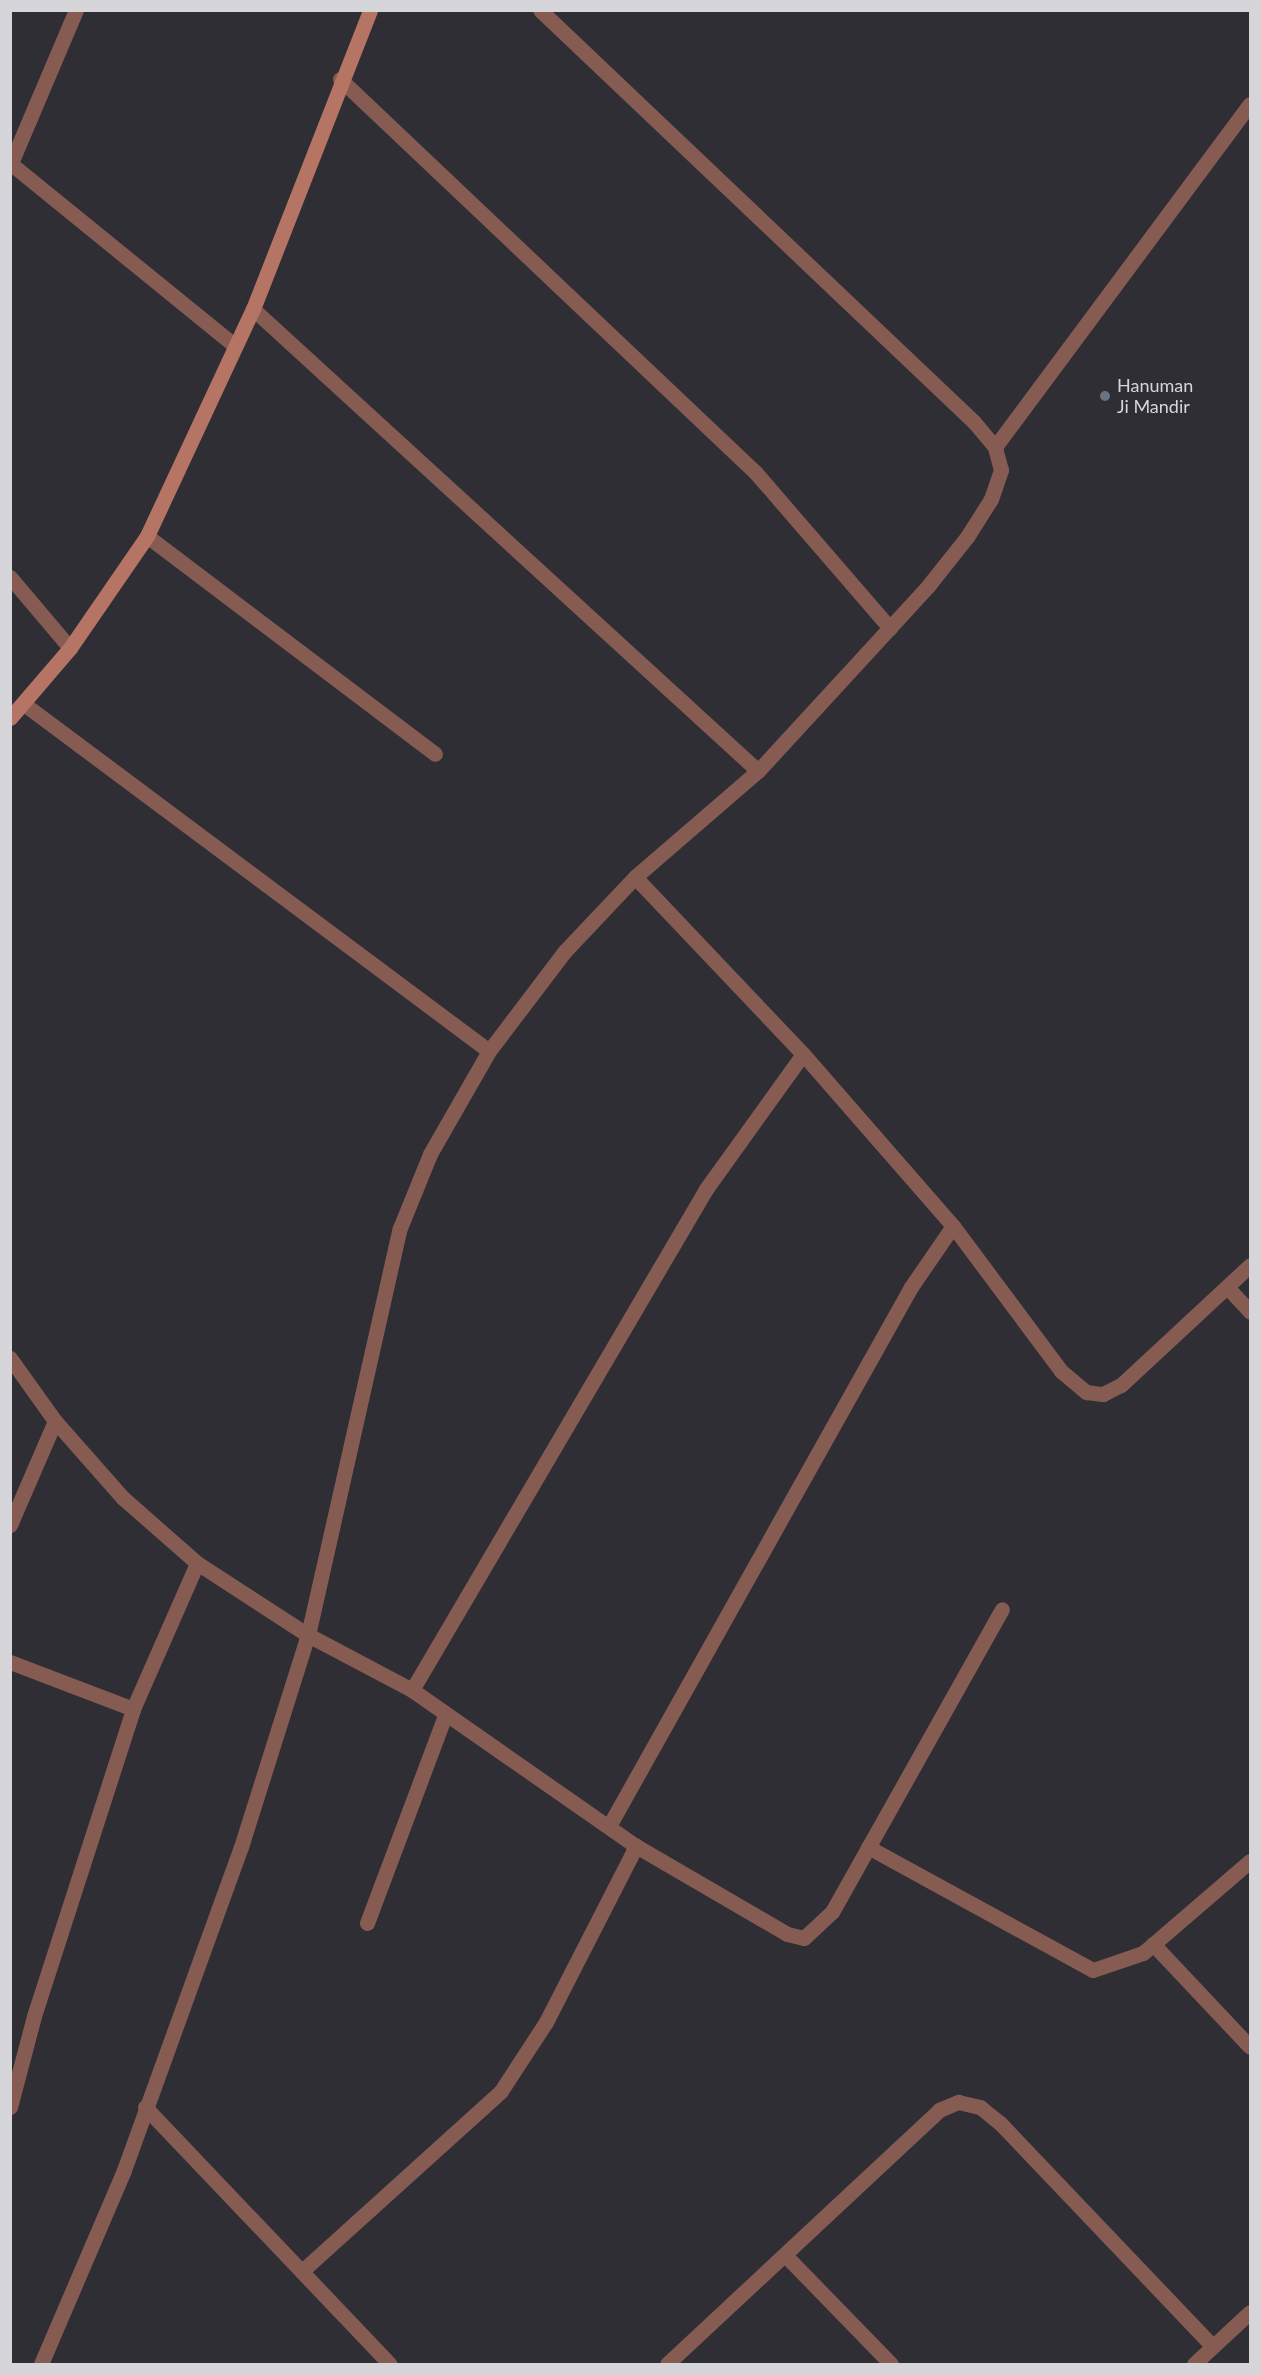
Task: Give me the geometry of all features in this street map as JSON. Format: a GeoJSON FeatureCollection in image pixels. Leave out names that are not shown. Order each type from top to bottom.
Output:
{"type":"FeatureCollection","features":[{"type":"Feature","properties":{"kind":"street"},"geometry":{"type":"LineString","coordinates":[[76,10],[11,163],[235,346]]}},
{"type":"Feature","properties":{"kind":"street"},"geometry":{"type":"LineString","coordinates":[[10,718],[70,648],[147,537],[253,309],[340,79],[370,10]]}},
{"type":"Feature","properties":{"kind":"street"},"geometry":{"type":"LineString","coordinates":[[41,2364],[124,2170],[241,1847],[308,1635],[400,1228],[430,1154],[489,1051],[565,951],[635,876],[758,771],[890,628],[967,537],[991,499],[1001,470],[995,447],[974,422],[540,10]]}},
{"type":"Feature","properties":{"kind":"street"},"geometry":{"type":"LineString","coordinates":[[340,79],[756,473],[890,628]]}},
{"type":"Feature","properties":{"kind":"street"},"geometry":{"type":"LineString","coordinates":[[995,447],[1251,104]]}},
{"type":"Feature","properties":{"kind":"street"},"geometry":{"type":"LineString","coordinates":[[253,309],[758,771]]}},
{"type":"Feature","properties":{"kind":"street"},"geometry":{"type":"LineString","coordinates":[[147,537],[435,754]]}},
{"type":"Feature","properties":{"kind":"street"},"geometry":{"type":"LineString","coordinates":[[10,577],[70,648]]}},
{"type":"Feature","properties":{"kind":"street"},"geometry":{"type":"LineString","coordinates":[[24,704],[489,1051]]}},
{"type":"Feature","properties":{"kind":"street"},"geometry":{"type":"LineString","coordinates":[[635,876],[803,1054],[953,1226],[1061,1371],[1086,1392],[1103,1394],[1121,1385],[1251,1265]]}},
{"type":"Feature","properties":{"kind":"street"},"geometry":{"type":"LineString","coordinates":[[412,1690],[706,1189],[803,1054]]}},
{"type":"Feature","properties":{"kind":"street"},"geometry":{"type":"LineString","coordinates":[[609,1826],[911,1287],[953,1226]]}},
{"type":"Feature","properties":{"kind":"street"},"geometry":{"type":"LineString","coordinates":[[1227,1287],[1251,1312]]}},
{"type":"Feature","properties":{"kind":"street"},"geometry":{"type":"LineString","coordinates":[[10,1358],[55,1421],[123,1498],[197,1563],[308,1635],[412,1690],[636,1846],[788,1934],[804,1938],[832,1912],[1002,1609]]}},
{"type":"Feature","properties":{"kind":"street"},"geometry":{"type":"LineString","coordinates":[[10,1525],[55,1421]]}},
{"type":"Feature","properties":{"kind":"street"},"geometry":{"type":"LineString","coordinates":[[10,2107],[34,2016],[133,1709],[197,1563]]}},
{"type":"Feature","properties":{"kind":"street"},"geometry":{"type":"LineString","coordinates":[[10,1662],[133,1709]]}},
{"type":"Feature","properties":{"kind":"street"},"geometry":{"type":"LineString","coordinates":[[367,1923],[445,1715]]}},
{"type":"Feature","properties":{"kind":"street"},"geometry":{"type":"LineString","coordinates":[[302,2271],[501,2091],[546,2022],[636,1846]]}},
{"type":"Feature","properties":{"kind":"street"},"geometry":{"type":"LineString","coordinates":[[868,1847],[1093,1970],[1124,1961],[1153,1944],[1251,1861]]}},
{"type":"Feature","properties":{"kind":"street"},"geometry":{"type":"LineString","coordinates":[[1153,1944],[1251,2047]]}},
{"type":"Feature","properties":{"kind":"street"},"geometry":{"type":"LineString","coordinates":[[674,2362],[939,2110],[958,2102],[980,2107],[1000,2123],[1212,2346]]}},
{"type":"Feature","properties":{"kind":"street"},"geometry":{"type":"LineString","coordinates":[[145,2107],[390,2364]]}},
{"type":"Feature","properties":{"kind":"street"},"geometry":{"type":"LineString","coordinates":[[784,2256],[891,2364]]}},
{"type":"Feature","properties":{"kind":"street"},"geometry":{"type":"LineString","coordinates":[[1194,2364],[1251,2312]]}},
{"type":"Feature","properties":{"kind":"place","name":"Hanuman Ji Mandir"},"geometry":{"type":"Point","coordinates":[1105,396]}}]}
